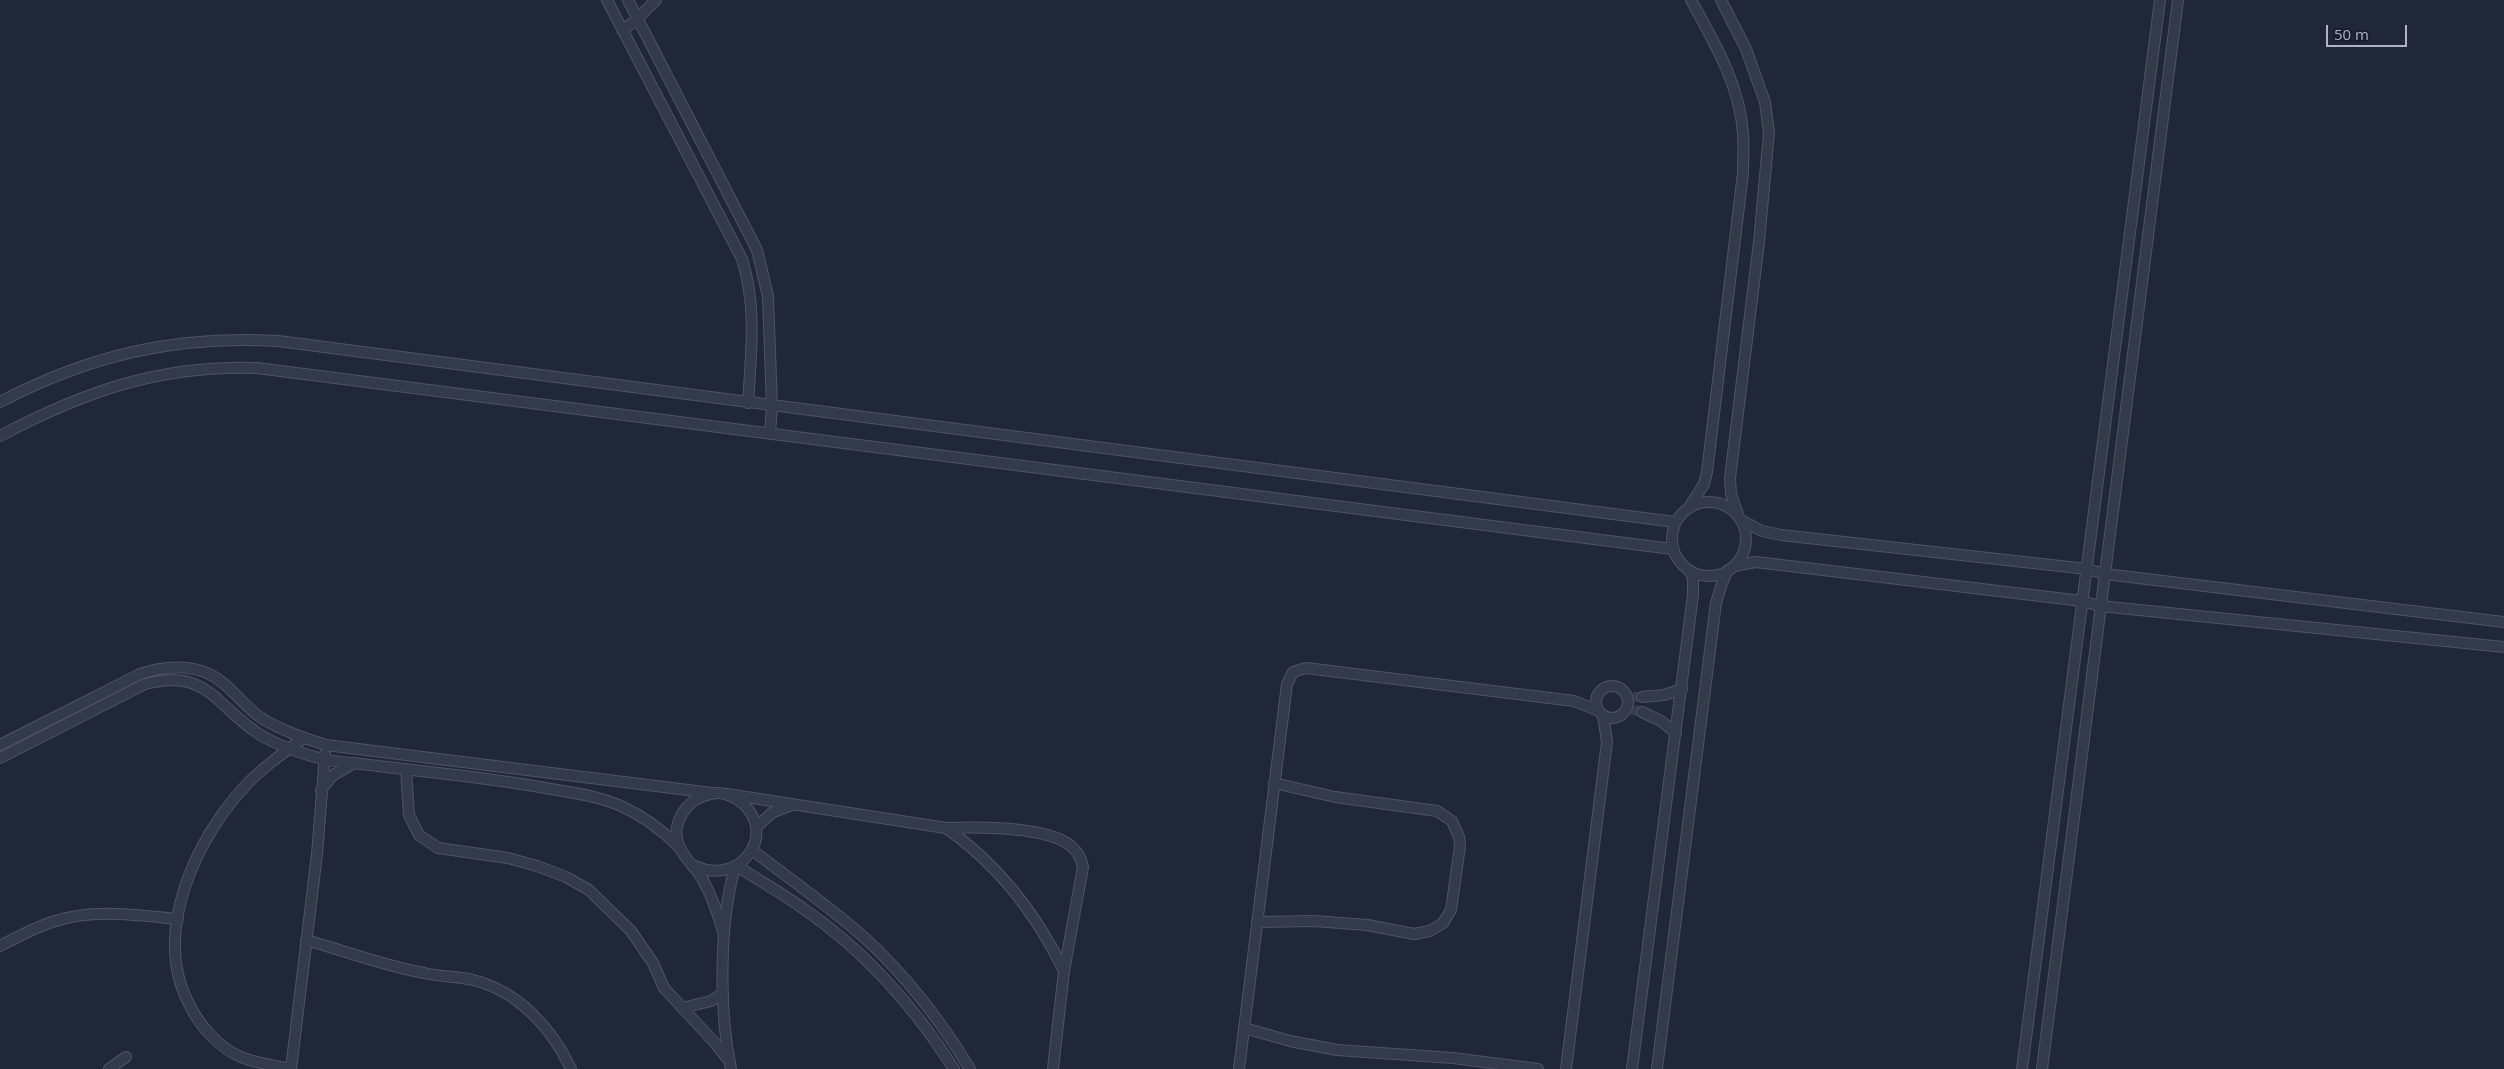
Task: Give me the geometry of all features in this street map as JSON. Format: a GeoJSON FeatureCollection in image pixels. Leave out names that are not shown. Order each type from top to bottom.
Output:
{"type":"FeatureCollection","features":[{"type":"Feature","properties":{"kind":"street"},"geometry":{"type":"LineString","coordinates":[[607,0],[742,259],[750,287],[753,316],[748,403]]}},
{"type":"Feature","properties":{"kind":"street"},"geometry":{"type":"LineString","coordinates":[[628,0],[757,250],[768,296],[772,406],[770,433]]}},
{"type":"Feature","properties":{"kind":"street"},"geometry":{"type":"LineString","coordinates":[[622,30],[637,19],[656,0]]}},
{"type":"Feature","properties":{"kind":"street"},"geometry":{"type":"LineString","coordinates":[[1632,1069],[1694,595],[1692,577],[1672,549],[1671,538],[1675,522],[1690,506],[1704,484],[1707,472],[1744,173],[1743,133],[1738,103],[1725,64],[1692,0]]}},
{"type":"Feature","properties":{"kind":"street"},"geometry":{"type":"LineString","coordinates":[[1657,1069],[1716,603],[1722,583],[1744,552],[1746,544],[1746,536],[1731,494],[1730,478],[1759,242],[1769,133],[1765,102],[1746,49],[1720,0]]}},
{"type":"Feature","properties":{"kind":"street"},"geometry":{"type":"LineString","coordinates":[[2022,1069],[2160,0]]}},
{"type":"Feature","properties":{"kind":"street"},"geometry":{"type":"LineString","coordinates":[[2042,1069],[2178,0]]}},
{"type":"Feature","properties":{"kind":"street"},"geometry":{"type":"LineString","coordinates":[[0,402],[62,372],[114,355],[167,344],[222,339],[278,341],[1675,522]]}},
{"type":"Feature","properties":{"kind":"street"},"geometry":{"type":"LineString","coordinates":[[0,436],[56,408],[110,386],[160,374],[233,367],[281,370],[1672,549]]}},
{"type":"Feature","properties":{"kind":"street"},"geometry":{"type":"LineString","coordinates":[[1690,506],[1698,503],[1716,502],[1724,504],[1740,518],[1762,531],[1782,535],[2087,569],[2104,574],[2504,622]]}},
{"type":"Feature","properties":{"kind":"street"},"geometry":{"type":"LineString","coordinates":[[1689,571],[1713,576],[1731,568],[1756,562],[2082,601],[2100,606],[2504,647]]}},
{"type":"Feature","properties":{"kind":"street"},"geometry":{"type":"LineString","coordinates":[[0,745],[151,670],[176,667],[189,668],[223,682],[241,702],[262,718],[304,738],[326,744],[727,794],[946,828],[983,826],[1022,830],[1063,840],[1079,854],[1083,867],[1064,971],[1053,1069]]}},
{"type":"Feature","properties":{"kind":"street"},"geometry":{"type":"LineString","coordinates":[[1239,1069],[1288,679],[1293,672],[1302,668],[1574,701],[1610,717],[1633,710],[1661,721],[1676,733]]}},
{"type":"Feature","properties":{"kind":"street"},"geometry":{"type":"LineString","coordinates":[[0,758],[145,684],[169,680],[182,681],[193,684],[215,695],[246,725],[288,749],[324,759],[493,778],[605,800],[651,822],[679,847],[686,858],[695,866],[712,899],[724,936]]}},
{"type":"Feature","properties":{"kind":"street"},"geometry":{"type":"LineString","coordinates":[[215,695],[223,682]]}},
{"type":"Feature","properties":{"kind":"street"},"geometry":{"type":"LineString","coordinates":[[1574,701],[1613,686],[1634,696],[1664,695],[1682,688]]}},
{"type":"Feature","properties":{"kind":"street"},"geometry":{"type":"LineString","coordinates":[[1598,693],[1596,702],[1601,713],[1607,742]]}},
{"type":"Feature","properties":{"kind":"street"},"geometry":{"type":"LineString","coordinates":[[1633,710],[1634,696]]}},
{"type":"Feature","properties":{"kind":"street"},"geometry":{"type":"LineString","coordinates":[[1566,1069],[1607,742],[1618,716]]}},
{"type":"Feature","properties":{"kind":"street"},"geometry":{"type":"LineString","coordinates":[[304,738],[288,749],[246,786],[212,830],[188,881],[178,920],[175,949],[177,972],[184,994],[194,1015],[209,1033],[226,1048],[242,1058],[290,1069],[317,854],[326,744]]}},
{"type":"Feature","properties":{"kind":"street"},"geometry":{"type":"LineString","coordinates":[[321,790],[339,770],[355,763]]}},
{"type":"Feature","properties":{"kind":"street"},"geometry":{"type":"LineString","coordinates":[[493,778],[494,765]]}},
{"type":"Feature","properties":{"kind":"street"},"geometry":{"type":"LineString","coordinates":[[406,769],[409,815],[419,835],[428,843],[438,848],[508,858],[537,866],[566,877],[589,890],[618,916],[631,931],[653,963],[664,988],[699,1025],[730,1066]]}},
{"type":"Feature","properties":{"kind":"street"},"geometry":{"type":"LineString","coordinates":[[1257,922],[1324,922],[1367,926],[1414,934],[1430,931],[1443,923],[1451,910],[1460,846],[1459,837],[1452,821],[1437,811],[1335,797],[1274,783]]}},
{"type":"Feature","properties":{"kind":"street"},"geometry":{"type":"LineString","coordinates":[[679,847],[677,826],[683,812],[693,800],[712,793]]}},
{"type":"Feature","properties":{"kind":"street"},"geometry":{"type":"LineString","coordinates":[[727,794],[746,806],[753,816],[756,827],[752,850],[736,867],[727,901],[724,936],[724,993],[730,1066]]}},
{"type":"Feature","properties":{"kind":"street"},"geometry":{"type":"LineString","coordinates":[[756,827],[773,812],[794,804]]}},
{"type":"Feature","properties":{"kind":"street"},"geometry":{"type":"LineString","coordinates":[[946,828],[973,846],[1009,884],[1040,925],[1064,971]]}},
{"type":"Feature","properties":{"kind":"street"},"geometry":{"type":"LineString","coordinates":[[752,850],[866,939],[916,991],[946,1031],[970,1069]]}},
{"type":"Feature","properties":{"kind":"street"},"geometry":{"type":"LineString","coordinates":[[695,866],[715,872],[736,867],[801,907],[827,926],[895,990],[926,1028],[954,1069]]}},
{"type":"Feature","properties":{"kind":"street"},"geometry":{"type":"LineString","coordinates":[[0,946],[53,922],[76,916],[115,913],[178,920]]}},
{"type":"Feature","properties":{"kind":"street"},"geometry":{"type":"LineString","coordinates":[[827,926],[836,914]]}},
{"type":"Feature","properties":{"kind":"street"},"geometry":{"type":"LineString","coordinates":[[306,940],[424,974],[474,981],[497,989],[517,1001],[536,1016],[554,1038],[571,1069]]}},
{"type":"Feature","properties":{"kind":"street"},"geometry":{"type":"LineString","coordinates":[[682,1008],[711,1001],[724,993]]}},
{"type":"Feature","properties":{"kind":"street"},"geometry":{"type":"LineString","coordinates":[[1244,1028],[1290,1042],[1337,1050],[1453,1058],[1538,1069]]}},
{"type":"Feature","properties":{"kind":"street"},"geometry":{"type":"LineString","coordinates":[[109,1069],[126,1057]]}},
{"type":"Feature","properties":{"kind":"tunnel"},"geometry":{"type":"LineString","coordinates":[[1633,697],[1642,697]]}},
{"type":"Feature","properties":{"kind":"tunnel"},"geometry":{"type":"LineString","coordinates":[[1632,710],[1642,712]]}}]}
